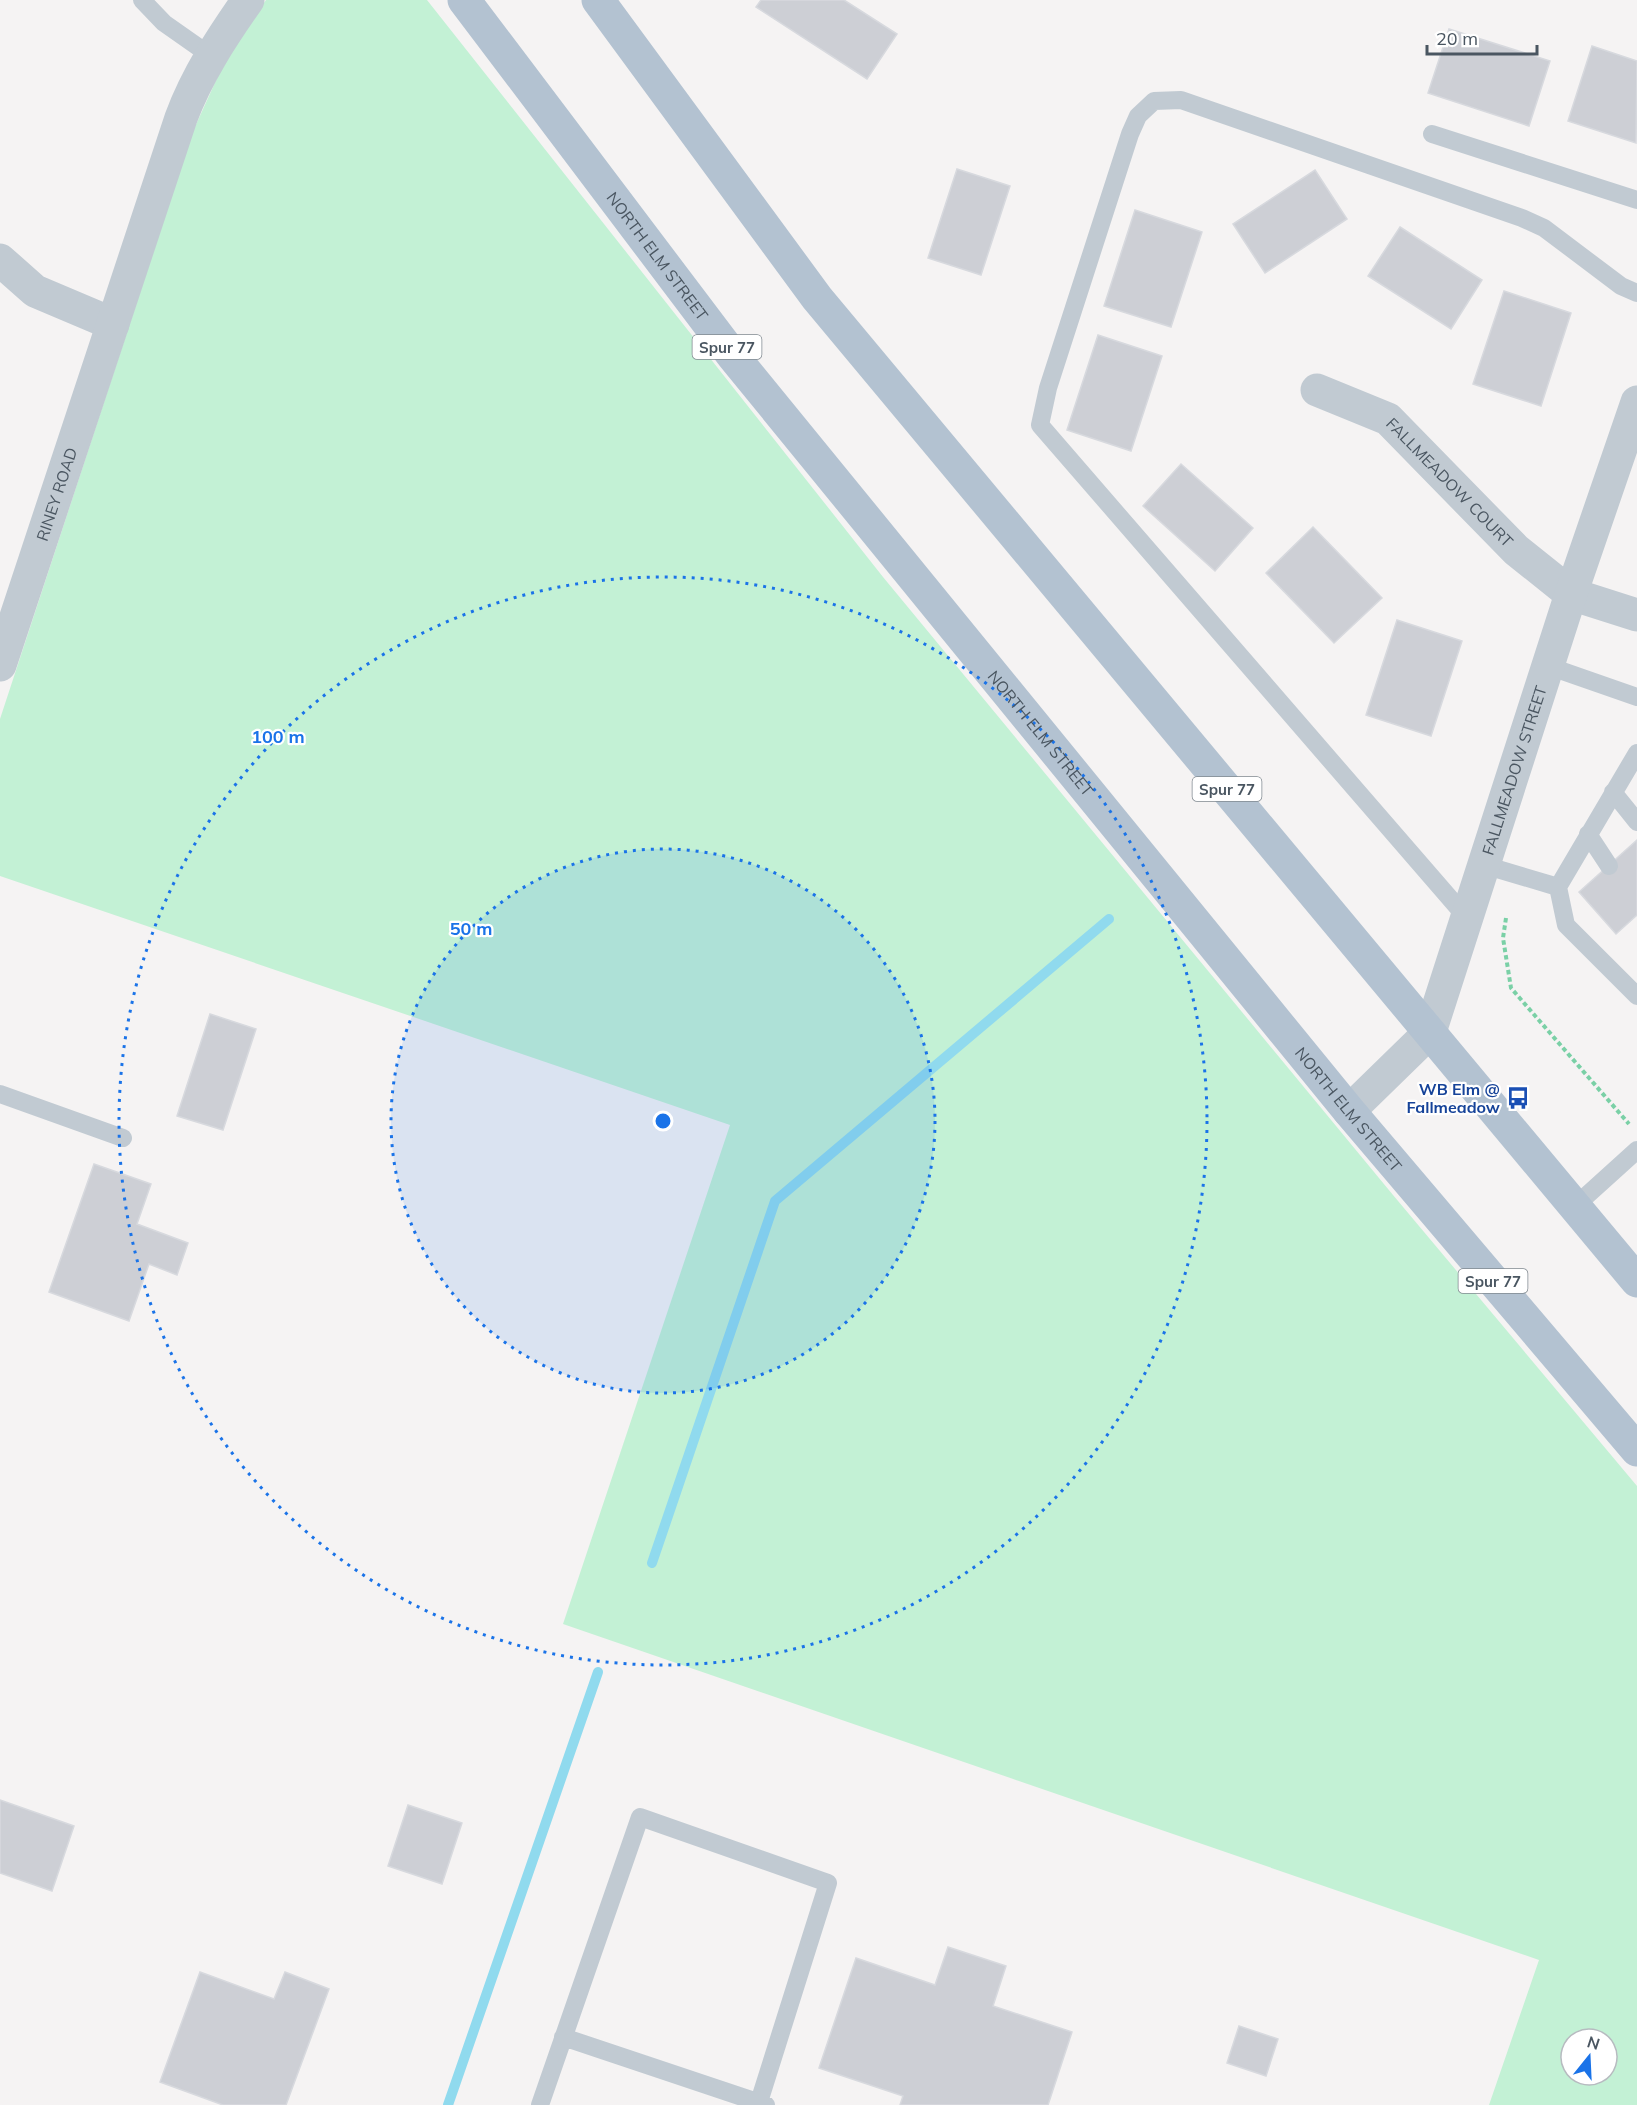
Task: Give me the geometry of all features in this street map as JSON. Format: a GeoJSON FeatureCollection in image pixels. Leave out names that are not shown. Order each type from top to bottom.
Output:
{"type":"FeatureCollection","features":[{"type":"Feature","properties":{"kind":"main road","name":"NORTH ELM STREET"},"geometry":{"type":"LineString","coordinates":[[464,0],[733,356],[1349,1111],[1637,1450]]}},
{"type":"Feature","properties":{"kind":"main road","name":"Spur 77"},"geometry":{"type":"LineString","coordinates":[[598,0],[817,298],[1637,1281]]}},
{"type":"Feature","properties":{"kind":"street","name":"RINEY ROAD"},"geometry":{"type":"LineString","coordinates":[[0,665],[180,118],[189,96],[211,57],[248,0]]}},
{"type":"Feature","properties":{"kind":"street"},"geometry":{"type":"LineString","coordinates":[[0,260],[35,291],[113,324]]}},
{"type":"Feature","properties":{"kind":"street","name":"FALLMEADOW COURT"},"geometry":{"type":"LineString","coordinates":[[1317,390],[1388,419],[1516,550],[1571,594]]}},
{"type":"Feature","properties":{"kind":"street","name":"FALLMEADOW STREET"},"geometry":{"type":"LineString","coordinates":[[1349,1111],[1430,1032],[1571,594],[1637,402]]}},
{"type":"Feature","properties":{"kind":"street"},"geometry":{"type":"LineString","coordinates":[[1571,594],[1637,615]]}},
{"type":"Feature","properties":{"kind":"lane"},"geometry":{"type":"LineString","coordinates":[[142,0],[164,24],[211,57]]}},
{"type":"Feature","properties":{"kind":"lane"},"geometry":{"type":"LineString","coordinates":[[1467,918],[1040,425],[1048,388],[1130,134],[1138,116],[1154,101],[1166,99],[1181,100],[1522,218],[1544,228],[1621,286],[1637,293]]}},
{"type":"Feature","properties":{"kind":"lane"},"geometry":{"type":"LineString","coordinates":[[1432,134],[1637,200]]}},
{"type":"Feature","properties":{"kind":"lane"},"geometry":{"type":"LineString","coordinates":[[1548,666],[1637,697]]}},
{"type":"Feature","properties":{"kind":"lane"},"geometry":{"type":"LineString","coordinates":[[1637,753],[1558,887],[1566,925],[1637,996]]}},
{"type":"Feature","properties":{"kind":"lane"},"geometry":{"type":"LineString","coordinates":[[1613,792],[1637,822]]}},
{"type":"Feature","properties":{"kind":"lane"},"geometry":{"type":"LineString","coordinates":[[1588,834],[1609,866]]}},
{"type":"Feature","properties":{"kind":"lane"},"geometry":{"type":"LineString","coordinates":[[1484,865],[1558,887]]}},
{"type":"Feature","properties":{"kind":"lane"},"geometry":{"type":"LineString","coordinates":[[0,1094],[123,1138]]}},
{"type":"Feature","properties":{"kind":"lane"},"geometry":{"type":"LineString","coordinates":[[1574,1207],[1637,1150]]}},
{"type":"Feature","properties":{"kind":"lane"},"geometry":{"type":"LineString","coordinates":[[540,2105],[563,2037],[640,1817],[828,1883],[762,2103],[563,2037]]}},
{"type":"Feature","properties":{"kind":"green space"},"geometry":{"type":"Polygon","coordinates":[[[266,0],[427,0],[883,577],[1393,1195],[1637,1486],[1637,2105],[1489,2105],[1539,1960],[563,1624],[730,1125],[0,876],[0,719],[193,131],[229,52],[266,0]]]}},
{"type":"Feature","properties":{"kind":"building"},"geometry":{"type":"Polygon","coordinates":[[[761,0],[844,0],[897,34],[867,79],[756,7],[761,0]]]}},
{"type":"Feature","properties":{"kind":"building"},"geometry":{"type":"Polygon","coordinates":[[[1449,29],[1550,61],[1529,126],[1428,93],[1449,29]]]}},
{"type":"Feature","properties":{"kind":"building"},"geometry":{"type":"Polygon","coordinates":[[[1592,46],[1637,61],[1636,143],[1568,121],[1592,46]]]}},
{"type":"Feature","properties":{"kind":"building"},"geometry":{"type":"Polygon","coordinates":[[[957,169],[1010,186],[981,275],[928,258],[957,169]]]}},
{"type":"Feature","properties":{"kind":"building"},"geometry":{"type":"Polygon","coordinates":[[[1315,170],[1347,219],[1265,273],[1233,224],[1315,170]]]}},
{"type":"Feature","properties":{"kind":"building"},"geometry":{"type":"Polygon","coordinates":[[[1135,210],[1202,232],[1171,327],[1104,306],[1135,210]]]}},
{"type":"Feature","properties":{"kind":"building"},"geometry":{"type":"Polygon","coordinates":[[[1400,227],[1482,280],[1451,329],[1368,276],[1400,227]]]}},
{"type":"Feature","properties":{"kind":"building"},"geometry":{"type":"Polygon","coordinates":[[[1504,291],[1571,313],[1541,406],[1473,384],[1504,291]]]}},
{"type":"Feature","properties":{"kind":"building"},"geometry":{"type":"Polygon","coordinates":[[[1098,335],[1162,356],[1131,451],[1067,430],[1098,335]]]}},
{"type":"Feature","properties":{"kind":"building"},"geometry":{"type":"Polygon","coordinates":[[[1181,464],[1253,528],[1215,571],[1143,506],[1181,464]]]}},
{"type":"Feature","properties":{"kind":"building"},"geometry":{"type":"Polygon","coordinates":[[[1313,527],[1382,598],[1334,643],[1266,573],[1313,527]]]}},
{"type":"Feature","properties":{"kind":"building"},"geometry":{"type":"Polygon","coordinates":[[[1397,620],[1462,641],[1431,736],[1366,715],[1397,620]]]}},
{"type":"Feature","properties":{"kind":"building"},"geometry":{"type":"Polygon","coordinates":[[[1637,840],[1637,915],[1616,934],[1579,892],[1637,840]]]}},
{"type":"Feature","properties":{"kind":"building"},"geometry":{"type":"Polygon","coordinates":[[[210,1014],[256,1029],[223,1130],[177,1116],[210,1014]]]}},
{"type":"Feature","properties":{"kind":"building"},"geometry":{"type":"Polygon","coordinates":[[[94,1164],[151,1184],[137,1224],[188,1243],[177,1275],[149,1264],[129,1321],[49,1292],[94,1164]]]}},
{"type":"Feature","properties":{"kind":"building"},"geometry":{"type":"Polygon","coordinates":[[[0,1800],[74,1826],[52,1891],[0,1873],[0,1800]]]}},
{"type":"Feature","properties":{"kind":"building"},"geometry":{"type":"Polygon","coordinates":[[[408,1805],[462,1823],[442,1884],[388,1866],[408,1805]]]}},
{"type":"Feature","properties":{"kind":"building"},"geometry":{"type":"Polygon","coordinates":[[[948,1947],[1006,1966],[993,2006],[1072,2032],[1048,2105],[900,2105],[903,2096],[819,2068],[856,1958],[935,1985],[948,1947]]]}},
{"type":"Feature","properties":{"kind":"building"},"geometry":{"type":"Polygon","coordinates":[[[200,1972],[274,1999],[285,1972],[329,1989],[286,2105],[223,2105],[160,2082],[200,1972]]]}},
{"type":"Feature","properties":{"kind":"building"},"geometry":{"type":"Polygon","coordinates":[[[1239,2026],[1278,2039],[1266,2076],[1227,2063],[1239,2026]]]}},
{"type":"Feature","properties":{"kind":"waterway"},"geometry":{"type":"LineString","coordinates":[[652,1563],[775,1201],[1109,919]]}},
{"type":"Feature","properties":{"kind":"waterway"},"geometry":{"type":"LineString","coordinates":[[448,2105],[598,1672]]}},
{"type":"Feature","properties":{"kind":"place","name":"WB Elm @ Fallmeadow"},"geometry":{"type":"Point","coordinates":[1518,1098]}}]}
